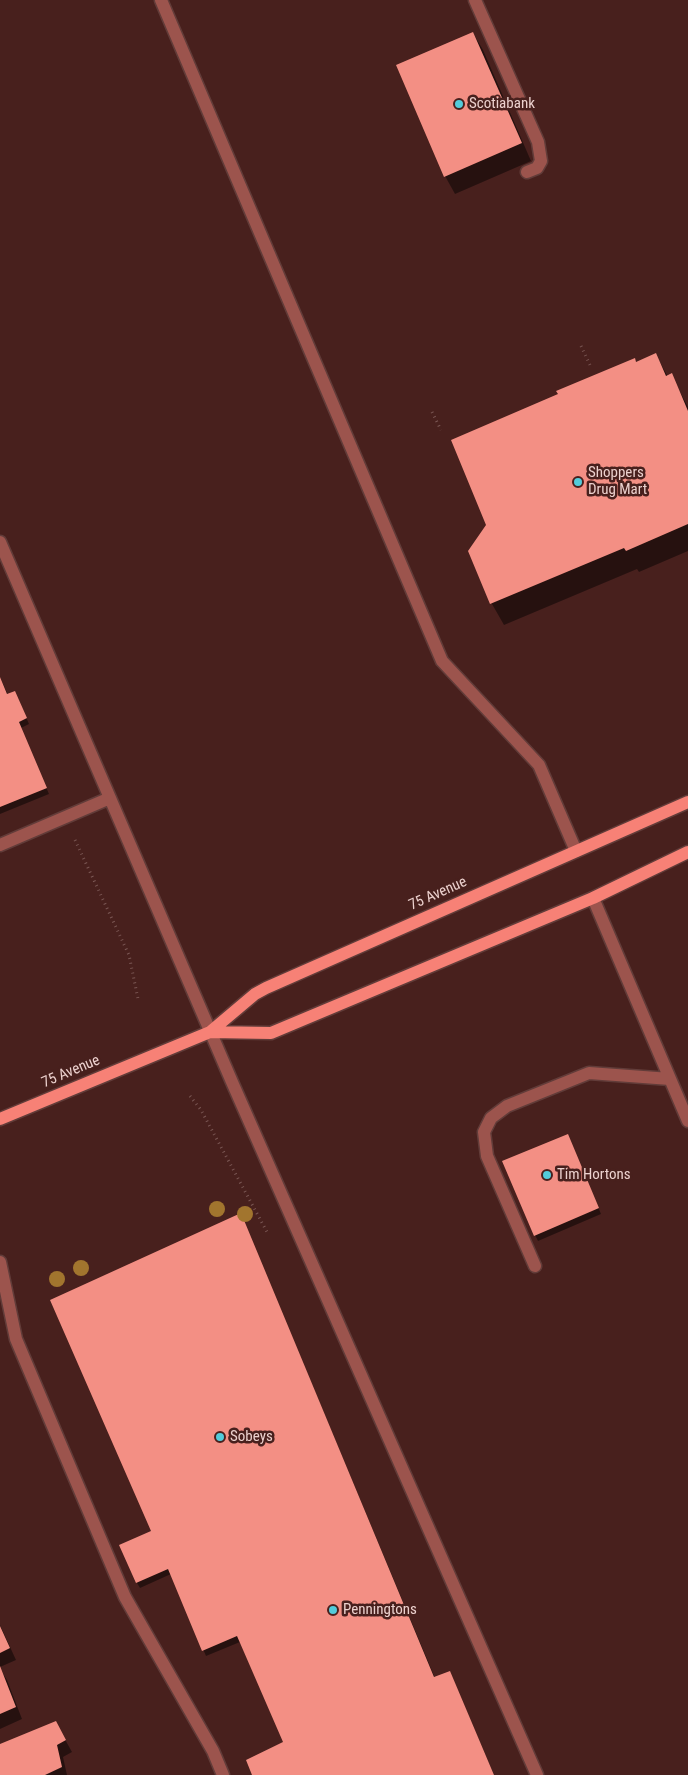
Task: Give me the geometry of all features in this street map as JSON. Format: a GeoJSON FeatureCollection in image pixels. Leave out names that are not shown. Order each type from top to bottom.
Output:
{"type":"FeatureCollection","features":[{"type":"Feature","properties":{"kind":"main road","name":"75 Avenue"},"geometry":{"type":"LineString","coordinates":[[0,1119],[210,1032],[266,988],[688,802]]}},
{"type":"Feature","properties":{"kind":"main road","name":"75 Avenue"},"geometry":{"type":"LineString","coordinates":[[210,1032],[271,1033],[593,898],[688,852]]}},
{"type":"Feature","properties":{"kind":"lane"},"geometry":{"type":"LineString","coordinates":[[161,0],[442,661],[539,765],[576,851]]}},
{"type":"Feature","properties":{"kind":"lane"},"geometry":{"type":"LineString","coordinates":[[475,0],[538,142],[541,161],[537,168],[527,172]]}},
{"type":"Feature","properties":{"kind":"lane"},"geometry":{"type":"LineString","coordinates":[[0,542],[210,1032],[537,1775]]}},
{"type":"Feature","properties":{"kind":"lane"},"geometry":{"type":"LineString","coordinates":[[0,845],[110,798]]}},
{"type":"Feature","properties":{"kind":"lane"},"geometry":{"type":"LineString","coordinates":[[593,898],[688,1120]]}},
{"type":"Feature","properties":{"kind":"lane"},"geometry":{"type":"LineString","coordinates":[[535,1266],[487,1156],[484,1132],[491,1118],[507,1106],[589,1073],[670,1079]]}},
{"type":"Feature","properties":{"kind":"lane"},"geometry":{"type":"LineString","coordinates":[[0,1262],[16,1339],[126,1598],[212,1751],[223,1775]]}},
{"type":"Feature","properties":{"kind":"path"},"geometry":{"type":"LineString","coordinates":[[581,346],[590,365]]}},
{"type":"Feature","properties":{"kind":"path"},"geometry":{"type":"LineString","coordinates":[[432,412],[441,430]]}},
{"type":"Feature","properties":{"kind":"path"},"geometry":{"type":"LineString","coordinates":[[75,840],[129,955],[138,999]]}},
{"type":"Feature","properties":{"kind":"path"},"geometry":{"type":"LineString","coordinates":[[190,1096],[201,1110],[267,1232]]}},
{"type":"Feature","properties":{"kind":"building","name":"Scotiabank"},"geometry":{"type":"Polygon","coordinates":[[[473,32],[522,143],[444,177],[396,65],[473,32]]]}},
{"type":"Feature","properties":{"kind":"building","name":"Shoppers Drug Mart"},"geometry":{"type":"Polygon","coordinates":[[[656,353],[666,376],[672,373],[688,411],[688,524],[626,551],[624,548],[490,604],[468,551],[486,525],[451,440],[558,394],[556,391],[635,358],[636,362],[656,353]]]}},
{"type":"Feature","properties":{"kind":"building"},"geometry":{"type":"Polygon","coordinates":[[[0,677],[7,694],[15,691],[27,718],[19,722],[47,788],[0,807],[0,677]]]}},
{"type":"Feature","properties":{"kind":"building","name":"Tim Hortons"},"geometry":{"type":"Polygon","coordinates":[[[568,1134],[599,1208],[534,1236],[502,1161],[568,1134]]]}},
{"type":"Feature","properties":{"kind":"building"},"geometry":{"type":"Polygon","coordinates":[[[241,1213],[434,1677],[450,1671],[494,1775],[252,1775],[246,1760],[283,1742],[237,1636],[202,1651],[168,1569],[136,1583],[119,1545],[151,1531],[50,1300],[241,1213]]]}},
{"type":"Feature","properties":{"kind":"building"},"geometry":{"type":"Polygon","coordinates":[[[0,1626],[10,1648],[0,1653],[0,1626]]]}},
{"type":"Feature","properties":{"kind":"building"},"geometry":{"type":"Polygon","coordinates":[[[0,1666],[16,1707],[0,1714],[0,1666]]]}},
{"type":"Feature","properties":{"kind":"building"},"geometry":{"type":"Polygon","coordinates":[[[56,1721],[66,1740],[57,1745],[62,1767],[45,1775],[0,1775],[0,1744],[56,1721]]]}},
{"type":"Feature","properties":{"kind":"place","name":"Scotiabank"},"geometry":{"type":"Point","coordinates":[459,104]}},
{"type":"Feature","properties":{"kind":"place","name":"Shoppers Drug Mart"},"geometry":{"type":"Point","coordinates":[578,482]}},
{"type":"Feature","properties":{"kind":"place","name":"Tim Hortons"},"geometry":{"type":"Point","coordinates":[547,1175]}},
{"type":"Feature","properties":{"kind":"place","name":"Sobeys"},"geometry":{"type":"Point","coordinates":[220,1437]}},
{"type":"Feature","properties":{"kind":"place","name":"Penningtons"},"geometry":{"type":"Point","coordinates":[333,1610]}}]}
